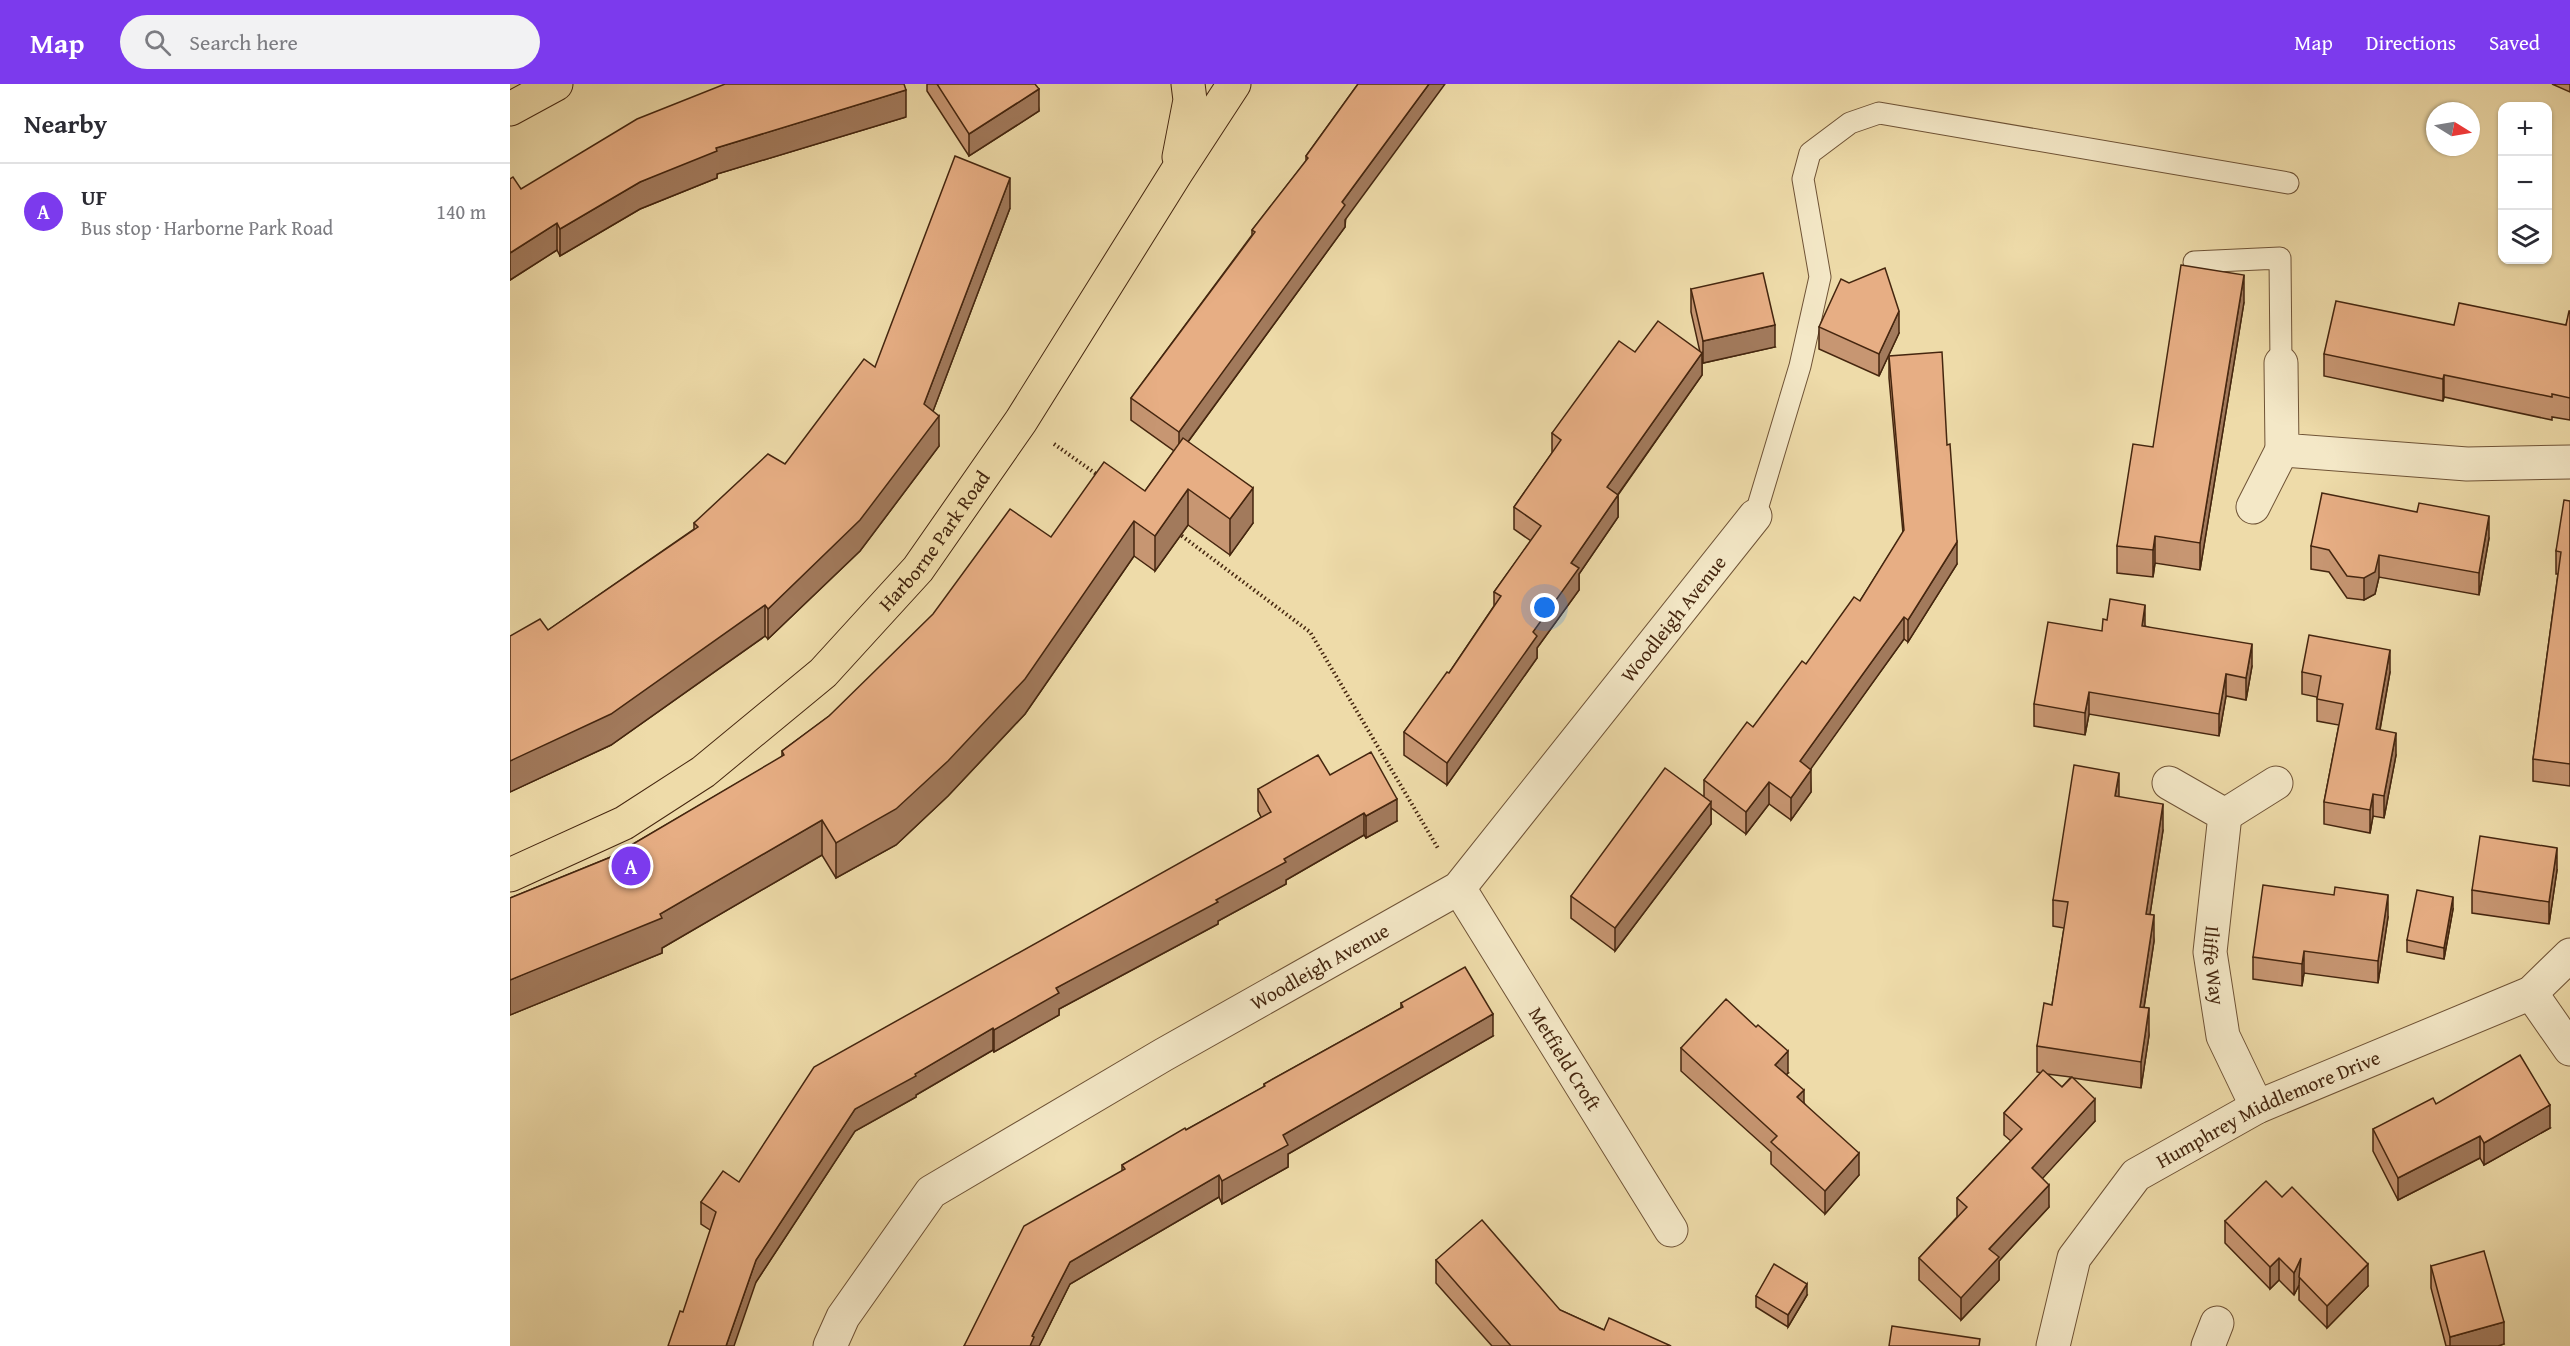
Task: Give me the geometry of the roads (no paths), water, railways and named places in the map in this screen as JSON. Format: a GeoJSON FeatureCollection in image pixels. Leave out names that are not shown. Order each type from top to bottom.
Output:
{"type":"FeatureCollection","features":[{"type":"Feature","properties":{"kind":"main road"},"geometry":{"type":"LineString","coordinates":[[510,109],[556,84]]}},
{"type":"Feature","properties":{"kind":"main road"},"geometry":{"type":"LineString","coordinates":[[1176,173],[1190,100],[1188,84]]}},
{"type":"Feature","properties":{"kind":"main road","name":"Harborne Park Road"},"geometry":{"type":"LineString","coordinates":[[510,875],[624,823],[693,778],[823,672],[918,569],[1022,421],[1234,84]]}},
{"type":"Feature","properties":{"kind":"street"},"geometry":{"type":"LineString","coordinates":[[2253,507],[2282,450],[2281,363]]}},
{"type":"Feature","properties":{"kind":"street"},"geometry":{"type":"LineString","coordinates":[[2282,450],[2467,464],[2570,462]]}},
{"type":"Feature","properties":{"kind":"street","name":"Woodleigh Avenue"},"geometry":{"type":"LineString","coordinates":[[830,1346],[843,1317],[931,1192],[1163,1055],[1459,888],[1755,516]]}},
{"type":"Feature","properties":{"kind":"street"},"geometry":{"type":"LineString","coordinates":[[2169,783],[2225,816],[2276,783]]}},
{"type":"Feature","properties":{"kind":"street","name":"Iliffe Way"},"geometry":{"type":"LineString","coordinates":[[2225,816],[2210,952],[2223,1036],[2257,1107]]}},
{"type":"Feature","properties":{"kind":"street","name":"Metfield Croft"},"geometry":{"type":"LineString","coordinates":[[1459,888],[1671,1230]]}},
{"type":"Feature","properties":{"kind":"street","name":"Humphrey Middlemore Drive"},"geometry":{"type":"LineString","coordinates":[[2054,1346],[2073,1258],[2136,1175],[2257,1107],[2531,993],[2570,955]]}},
{"type":"Feature","properties":{"kind":"street"},"geometry":{"type":"LineString","coordinates":[[2531,993],[2570,1050]]}},
{"type":"Feature","properties":{"kind":"lane"},"geometry":{"type":"LineString","coordinates":[[1755,516],[1800,366],[1820,277],[1803,179],[1810,153],[1850,123],[1879,113],[2288,183]]}},
{"type":"Feature","properties":{"kind":"lane"},"geometry":{"type":"LineString","coordinates":[[2194,262],[2280,258],[2281,363]]}},
{"type":"Feature","properties":{"kind":"place","name":"UF"},"geometry":{"type":"Point","coordinates":[631,866]}}]}
